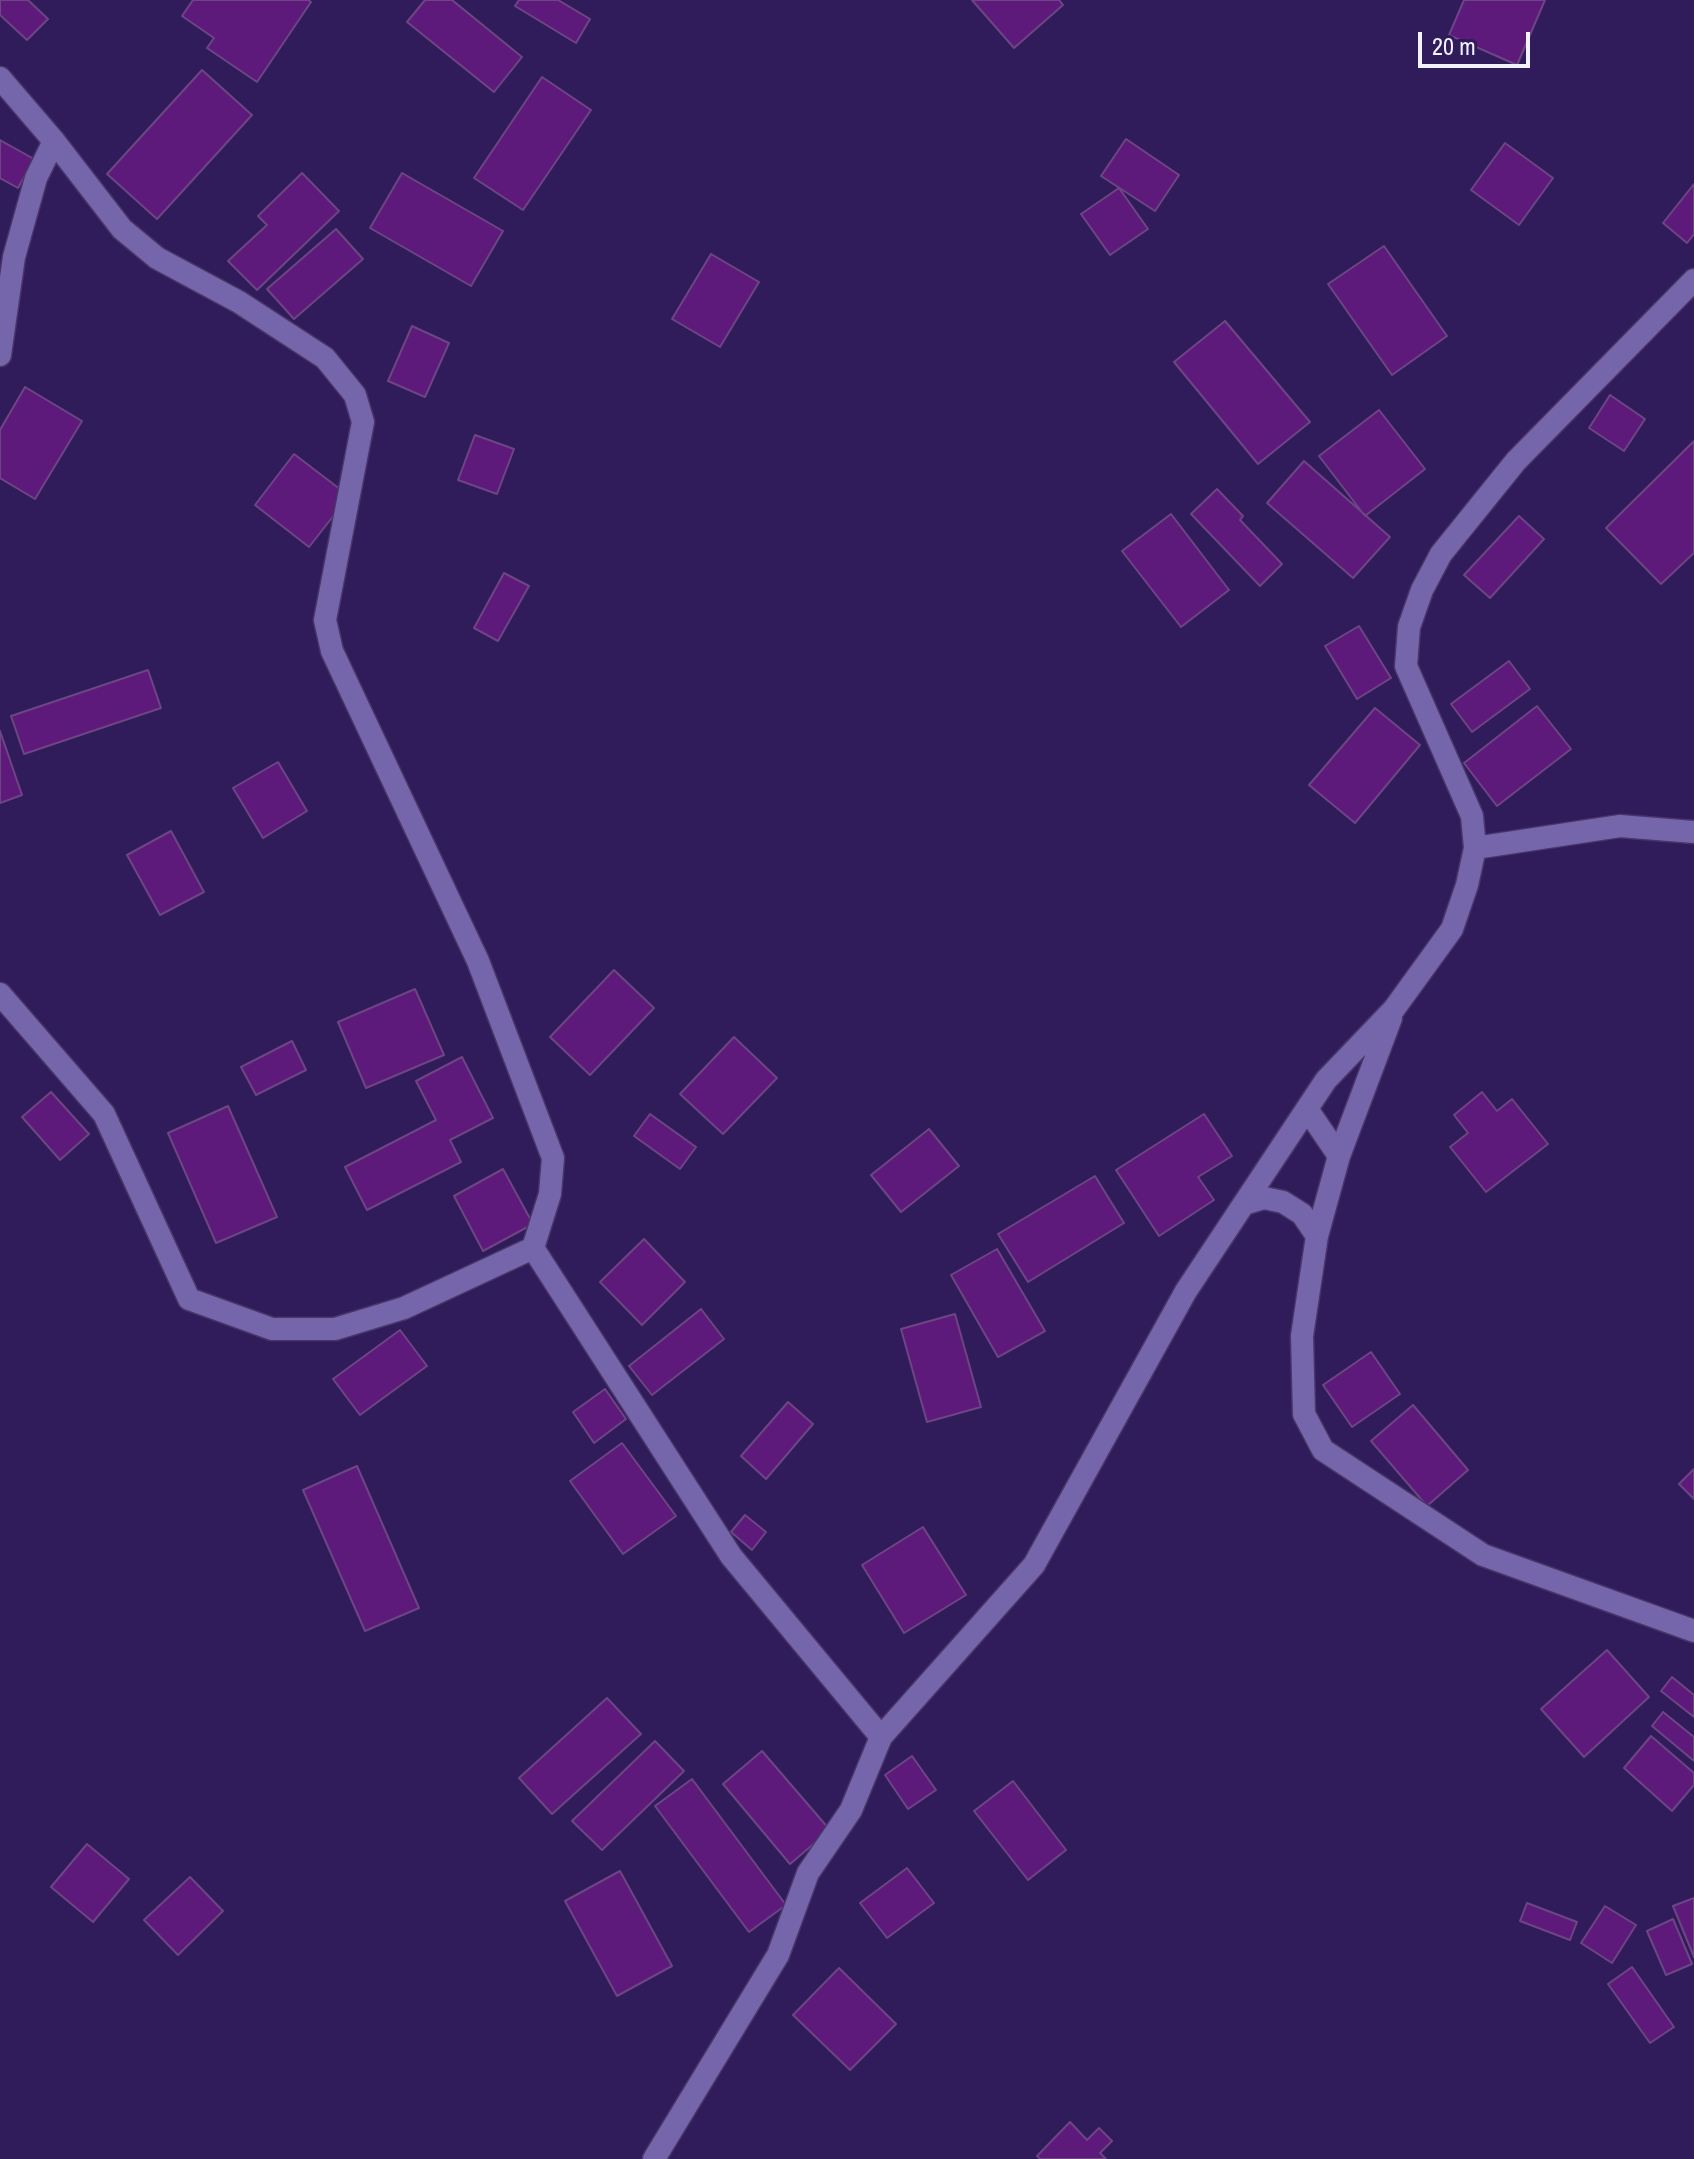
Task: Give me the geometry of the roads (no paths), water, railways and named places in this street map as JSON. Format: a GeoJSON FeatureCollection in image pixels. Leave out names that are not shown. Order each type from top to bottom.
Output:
{"type":"FeatureCollection","features":[{"type":"Feature","properties":{"kind":"street"},"geometry":{"type":"LineString","coordinates":[[0,78],[54,141],[122,229],[157,258],[239,302],[325,358],[355,395],[363,422],[325,620],[332,651],[478,961],[553,1158],[550,1194],[533,1248],[404,1308],[335,1329],[272,1329],[189,1299],[104,1114],[0,994]]}},
{"type":"Feature","properties":{"kind":"street"},"geometry":{"type":"LineString","coordinates":[[0,355],[14,257],[36,178],[54,141]]}},
{"type":"Feature","properties":{"kind":"street"},"geometry":{"type":"LineString","coordinates":[[654,2159],[778,1955],[808,1873],[851,1810],[881,1737],[1034,1565],[1186,1291],[1326,1080],[1394,1009],[1452,929],[1467,885],[1475,848],[1472,816],[1406,666],[1409,627],[1422,590],[1441,554],[1516,461],[1694,280]]}},
{"type":"Feature","properties":{"kind":"street"},"geometry":{"type":"LineString","coordinates":[[1475,848],[1620,826],[1694,832]]}},
{"type":"Feature","properties":{"kind":"street"},"geometry":{"type":"LineString","coordinates":[[1394,1009],[1339,1156],[1317,1236],[1302,1336],[1304,1414],[1323,1450],[1483,1555],[1694,1631]]}},
{"type":"Feature","properties":{"kind":"street"},"geometry":{"type":"LineString","coordinates":[[1307,1109],[1339,1156]]}},
{"type":"Feature","properties":{"kind":"street"},"geometry":{"type":"LineString","coordinates":[[1244,1204],[1264,1198],[1283,1202],[1302,1214],[1317,1236]]}},
{"type":"Feature","properties":{"kind":"street"},"geometry":{"type":"LineString","coordinates":[[533,1248],[731,1556],[881,1737]]}}]}
